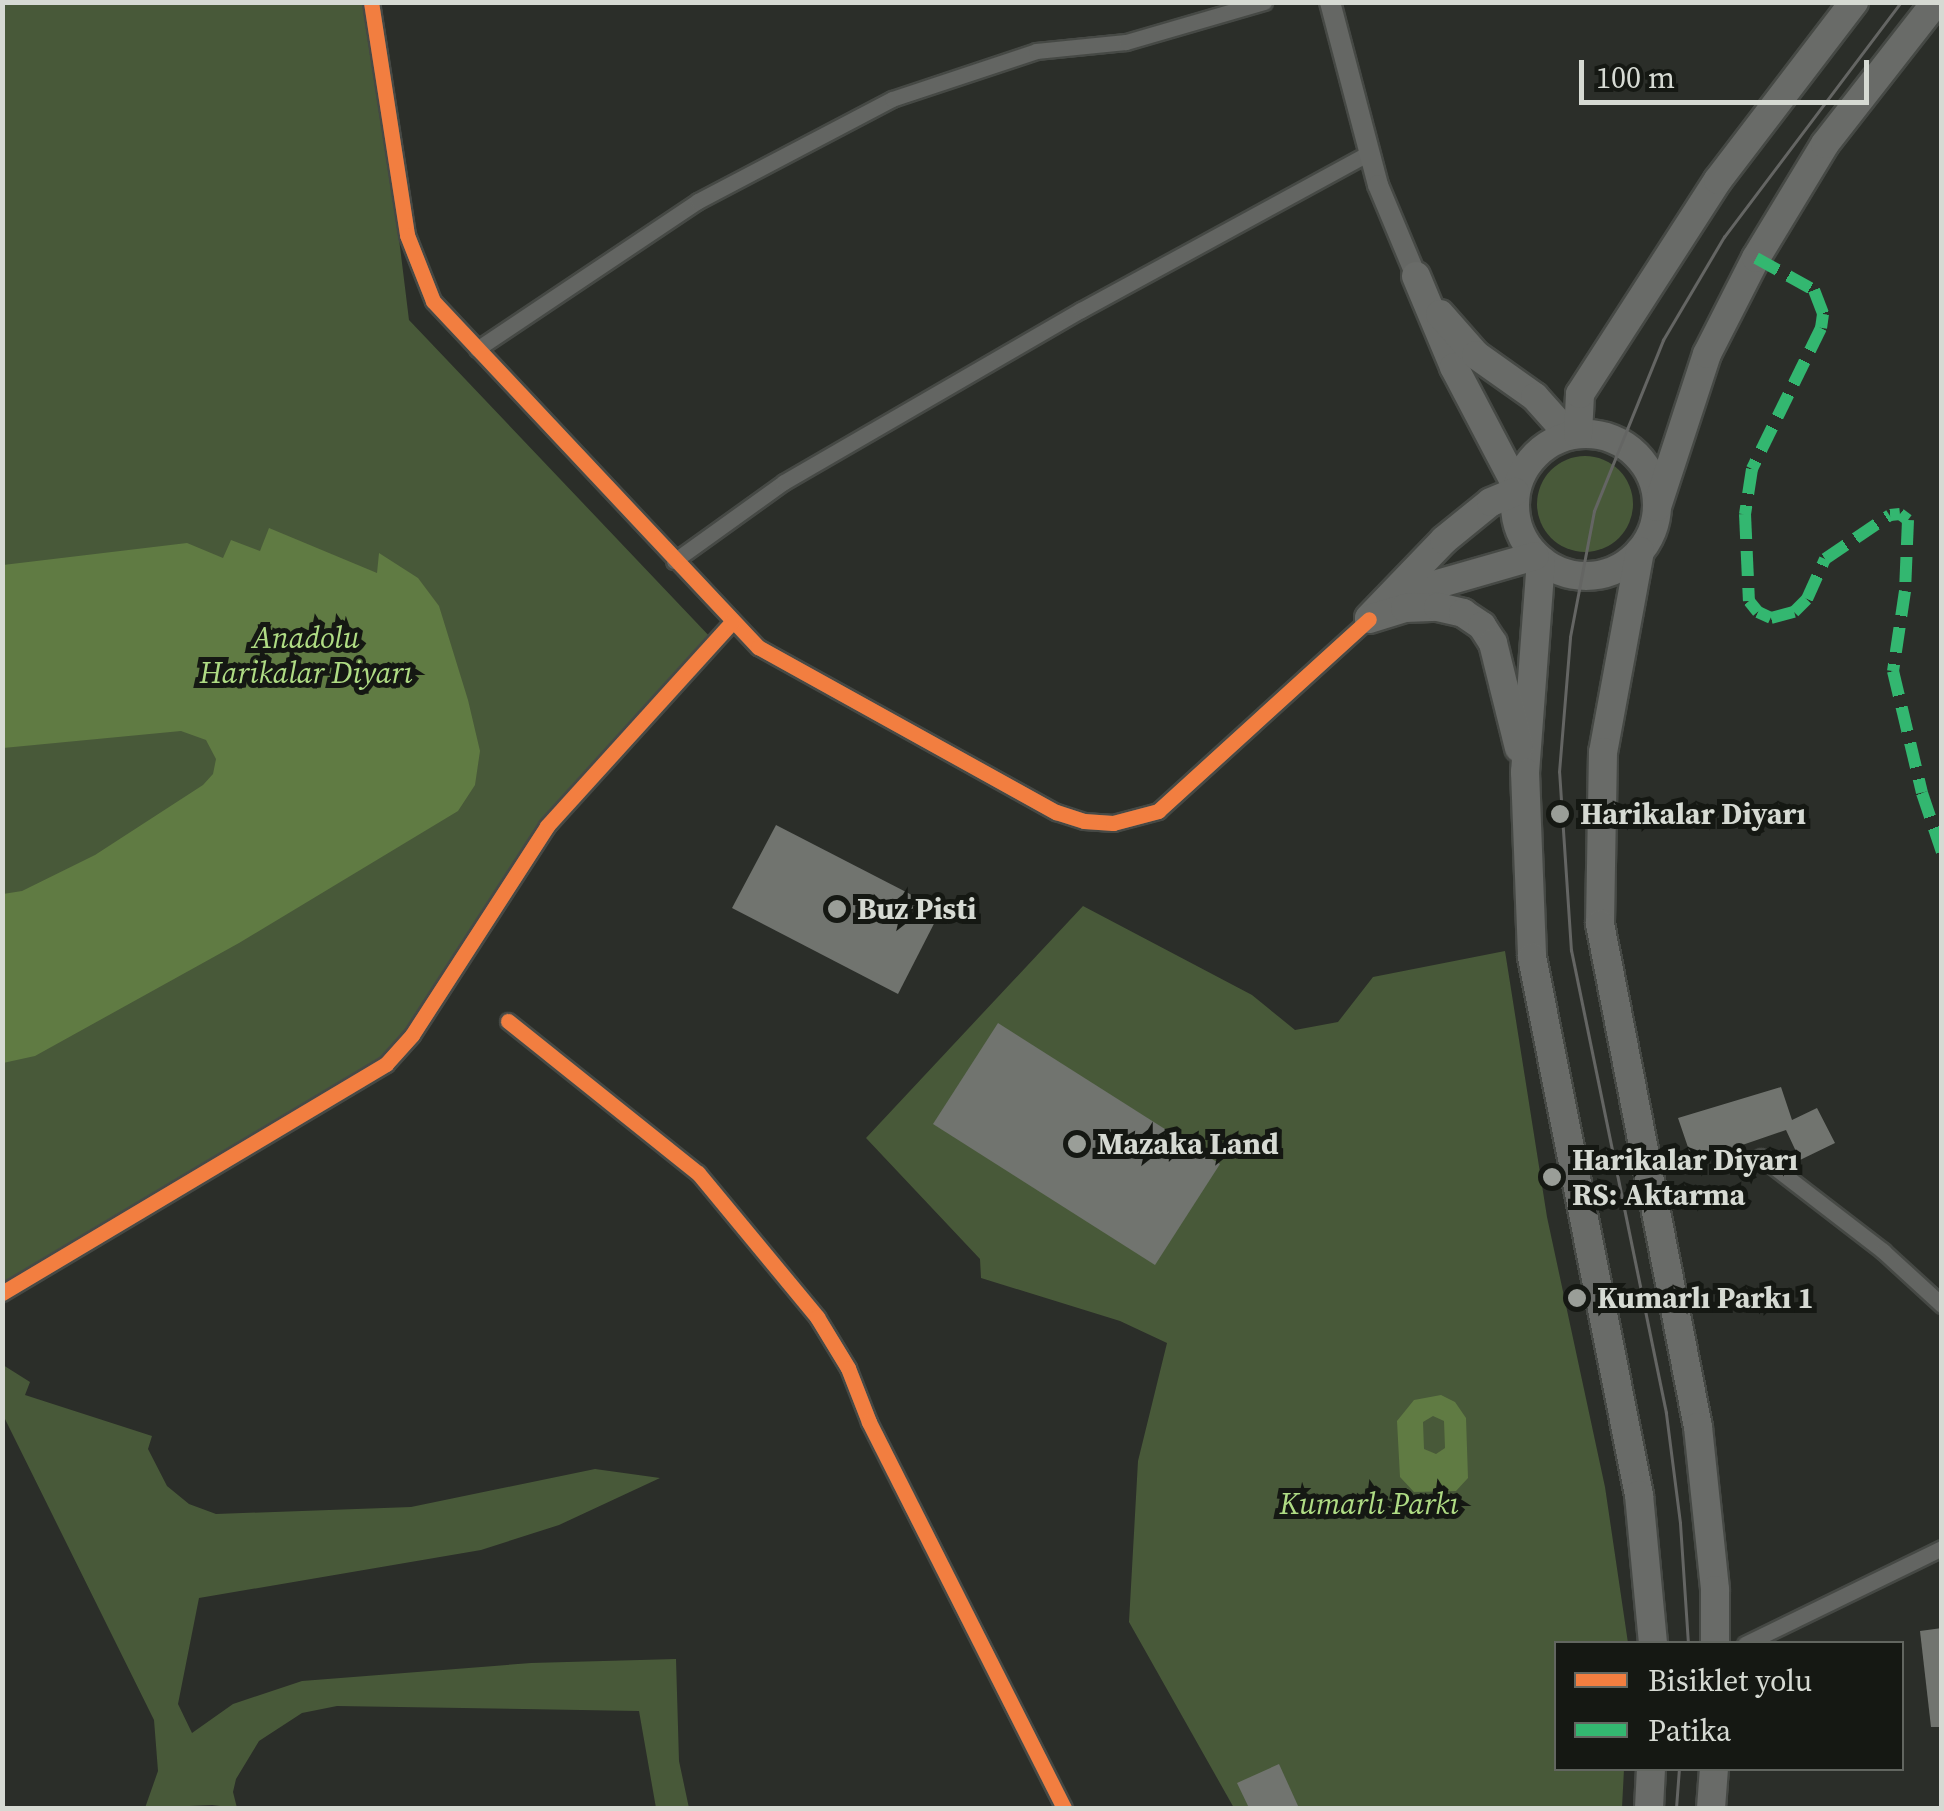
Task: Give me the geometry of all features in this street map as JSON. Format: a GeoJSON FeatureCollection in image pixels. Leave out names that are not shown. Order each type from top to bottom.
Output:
{"type":"FeatureCollection","features":[{"type":"Feature","properties":{"kind":"highway"},"geometry":{"type":"LineString","coordinates":[[1574,434],[1580,394],[1718,180],[1854,2]]}},
{"type":"Feature","properties":{"kind":"highway"},"geometry":{"type":"LineString","coordinates":[[1715,1641],[1715,1590],[1698,1427],[1600,924],[1603,752],[1640,552],[1707,354],[1756,258],[1825,144],[1936,2]]}},
{"type":"Feature","properties":{"kind":"highway"},"geometry":{"type":"LineString","coordinates":[[1416,276],[1458,337],[1495,371],[1535,397],[1574,434]]}},
{"type":"Feature","properties":{"kind":"highway"},"geometry":{"type":"LineString","coordinates":[[1416,276],[1454,366],[1516,489],[1519,532],[1538,558],[1570,575],[1594,576],[1619,568],[1640,552]]}},
{"type":"Feature","properties":{"kind":"highway"},"geometry":{"type":"LineString","coordinates":[[1368,619],[1444,540],[1491,502],[1516,489],[1532,457],[1574,434],[1607,436],[1637,454],[1653,479],[1658,507]]}},
{"type":"Feature","properties":{"kind":"highway"},"geometry":{"type":"LineString","coordinates":[[1368,619],[1427,587],[1538,558]]}},
{"type":"Feature","properties":{"kind":"highway"},"geometry":{"type":"LineString","coordinates":[[1538,558],[1524,772],[1532,957],[1640,1496],[1653,1641]]}},
{"type":"Feature","properties":{"kind":"highway"},"geometry":{"type":"LineString","coordinates":[[1368,619],[1404,608],[1438,607],[1464,614],[1482,626],[1493,643],[1524,772]]}},
{"type":"Feature","properties":{"kind":"highway"},"geometry":{"type":"LineString","coordinates":[[1649,1808],[1650,1771]]}},
{"type":"Feature","properties":{"kind":"highway"},"geometry":{"type":"LineString","coordinates":[[1711,1808],[1714,1771]]}},
{"type":"Feature","properties":{"kind":"street"},"geometry":{"type":"LineString","coordinates":[[372,2],[414,261],[433,302],[731,623],[758,647],[1056,812],[1084,821],[1113,823],[1158,811],[1368,619]]}},
{"type":"Feature","properties":{"kind":"street"},"geometry":{"type":"LineString","coordinates":[[477,349],[698,201],[892,99],[1036,51],[1126,42],[1264,2]]}},
{"type":"Feature","properties":{"kind":"street"},"geometry":{"type":"LineString","coordinates":[[1337,4],[1369,153],[1390,218],[1416,276]]}},
{"type":"Feature","properties":{"kind":"street"},"geometry":{"type":"LineString","coordinates":[[674,561],[784,482],[1081,310],[1369,153]]}},
{"type":"Feature","properties":{"kind":"street"},"geometry":{"type":"LineString","coordinates":[[2,1293],[354,1087],[386,1064],[412,1035],[547,826],[731,623]]}},
{"type":"Feature","properties":{"kind":"street"},"geometry":{"type":"LineString","coordinates":[[508,1022],[698,1173],[817,1317],[848,1368],[869,1422],[1064,1808]]}},
{"type":"Feature","properties":{"kind":"street"},"geometry":{"type":"LineString","coordinates":[[1762,1156],[1883,1252],[1942,1305]]}},
{"type":"Feature","properties":{"kind":"street"},"geometry":{"type":"LineString","coordinates":[[1751,1641],[1942,1548]]}},
{"type":"Feature","properties":{"kind":"green space","name":"Anadolu Harikalar Diyarı"},"geometry":{"type":"Polygon","coordinates":[[[3,3],[370,3],[409,320],[713,640],[522,874],[429,1026],[206,1177],[3,1295],[3,3]]]}},
{"type":"Feature","properties":{"kind":"green space"},"geometry":{"type":"Polygon","coordinates":[[[1576,456],[1594,456],[1612,464],[1625,477],[1633,504],[1630,523],[1612,544],[1594,552],[1576,552],[1558,544],[1545,531],[1537,513],[1537,495],[1545,477],[1558,464],[1576,456]]]}},
{"type":"Feature","properties":{"kind":"green space","name":"Kumarlı Parkı"},"geometry":{"type":"Polygon","coordinates":[[[1083,906],[1252,995],[1295,1030],[1338,1022],[1373,977],[1505,951],[1547,1217],[1605,1487],[1628,1641],[1554,1641],[1554,1771],[1624,1771],[1622,1808],[1234,1808],[1129,1622],[1138,1461],[1167,1343],[1120,1321],[981,1278],[980,1259],[866,1138],[1083,906]]]}},
{"type":"Feature","properties":{"kind":"green space"},"geometry":{"type":"Polygon","coordinates":[[[3,1365],[30,1382],[25,1395],[152,1436],[148,1449],[167,1486],[189,1504],[216,1514],[411,1507],[595,1469],[660,1478],[559,1525],[481,1550],[199,1598],[178,1704],[192,1733],[233,1704],[302,1681],[531,1663],[676,1659],[679,1761],[689,1808],[656,1808],[639,1711],[337,1706],[302,1713],[259,1741],[236,1779],[233,1792],[237,1808],[145,1808],[158,1771],[154,1720],[3,1415],[3,1365]]]}},
{"type":"Feature","properties":{"kind":"shaded area"},"geometry":{"type":"Polygon","coordinates":[[[269,528],[377,573],[379,553],[418,578],[439,606],[468,700],[480,751],[475,785],[458,811],[239,943],[35,1056],[3,1063],[3,894],[22,891],[95,855],[203,785],[213,774],[216,759],[206,740],[181,731],[3,748],[3,565],[187,543],[223,558],[231,540],[260,551],[269,528]]]}},
{"type":"Feature","properties":{"kind":"shaded area"},"geometry":{"type":"Polygon","coordinates":[[[1441,1395],[1455,1402],[1466,1418],[1468,1478],[1456,1491],[1414,1492],[1400,1477],[1397,1421],[1414,1400],[1441,1395]],[[1433,1416],[1423,1422],[1424,1449],[1436,1454],[1445,1448],[1444,1421],[1433,1416]]]}},
{"type":"Feature","properties":{"kind":"building","name":"Buz Pisti"},"geometry":{"type":"Polygon","coordinates":[[[776,825],[941,910],[898,994],[732,908],[776,825]]]}},
{"type":"Feature","properties":{"kind":"building","name":"Mazaka Land"},"geometry":{"type":"Polygon","coordinates":[[[998,1023],[1220,1164],[1155,1265],[933,1124],[998,1023]]]}},
{"type":"Feature","properties":{"kind":"building"},"geometry":{"type":"Polygon","coordinates":[[[1781,1087],[1792,1120],[1817,1108],[1835,1143],[1800,1160],[1786,1130],[1693,1162],[1678,1118],[1781,1087]]]}},
{"type":"Feature","properties":{"kind":"building"},"geometry":{"type":"Polygon","coordinates":[[[1942,1628],[1942,1727],[1931,1727],[1920,1631],[1942,1628]]]}},
{"type":"Feature","properties":{"kind":"building"},"geometry":{"type":"Polygon","coordinates":[[[1279,1764],[1299,1808],[1249,1808],[1237,1783],[1279,1764]]]}},
{"type":"Feature","properties":{"kind":"tram line"},"geometry":{"type":"LineString","coordinates":[[1688,1641],[1680,1523],[1666,1413],[1571,951],[1559,772],[1570,637],[1594,511],[1663,340],[1724,237],[1901,2]]}},
{"type":"Feature","properties":{"kind":"tram line"},"geometry":{"type":"LineString","coordinates":[[1676,1808],[1679,1771]]}},
{"type":"Feature","properties":{"kind":"marked path"},"geometry":{"type":"LineString","coordinates":[[1756,258],[1814,290],[1823,314],[1821,328],[1752,469],[1745,514],[1749,601],[1758,612],[1771,618],[1794,612],[1807,599],[1825,559],[1890,515],[1900,514],[1908,520],[1905,591],[1893,671],[1922,793],[1942,852]]}},
{"type":"Feature","properties":{"kind":"cycle path"},"geometry":{"type":"LineString","coordinates":[[371,2],[407,235],[433,301],[758,647],[1056,812],[1084,821],[1113,823],[1158,811],[1369,619]]}},
{"type":"Feature","properties":{"kind":"cycle path"},"geometry":{"type":"LineString","coordinates":[[2,1293],[386,1064],[412,1035],[547,826],[731,623]]}},
{"type":"Feature","properties":{"kind":"cycle path"},"geometry":{"type":"LineString","coordinates":[[508,1021],[698,1173],[817,1317],[848,1368],[869,1422],[1064,1808]]}},
{"type":"Feature","properties":{"kind":"place","name":"Harikalar Diyarı"},"geometry":{"type":"Point","coordinates":[1560,814]}},
{"type":"Feature","properties":{"kind":"place","name":"Buz Pisti"},"geometry":{"type":"Point","coordinates":[837,909]}},
{"type":"Feature","properties":{"kind":"place","name":"Mazaka Land"},"geometry":{"type":"Point","coordinates":[1077,1144]}},
{"type":"Feature","properties":{"kind":"place","name":"Harikalar Diyarı RS: Aktarma"},"geometry":{"type":"Point","coordinates":[1552,1177]}},
{"type":"Feature","properties":{"kind":"place","name":"Kumarlı Parkı 1"},"geometry":{"type":"Point","coordinates":[1577,1298]}}]}
